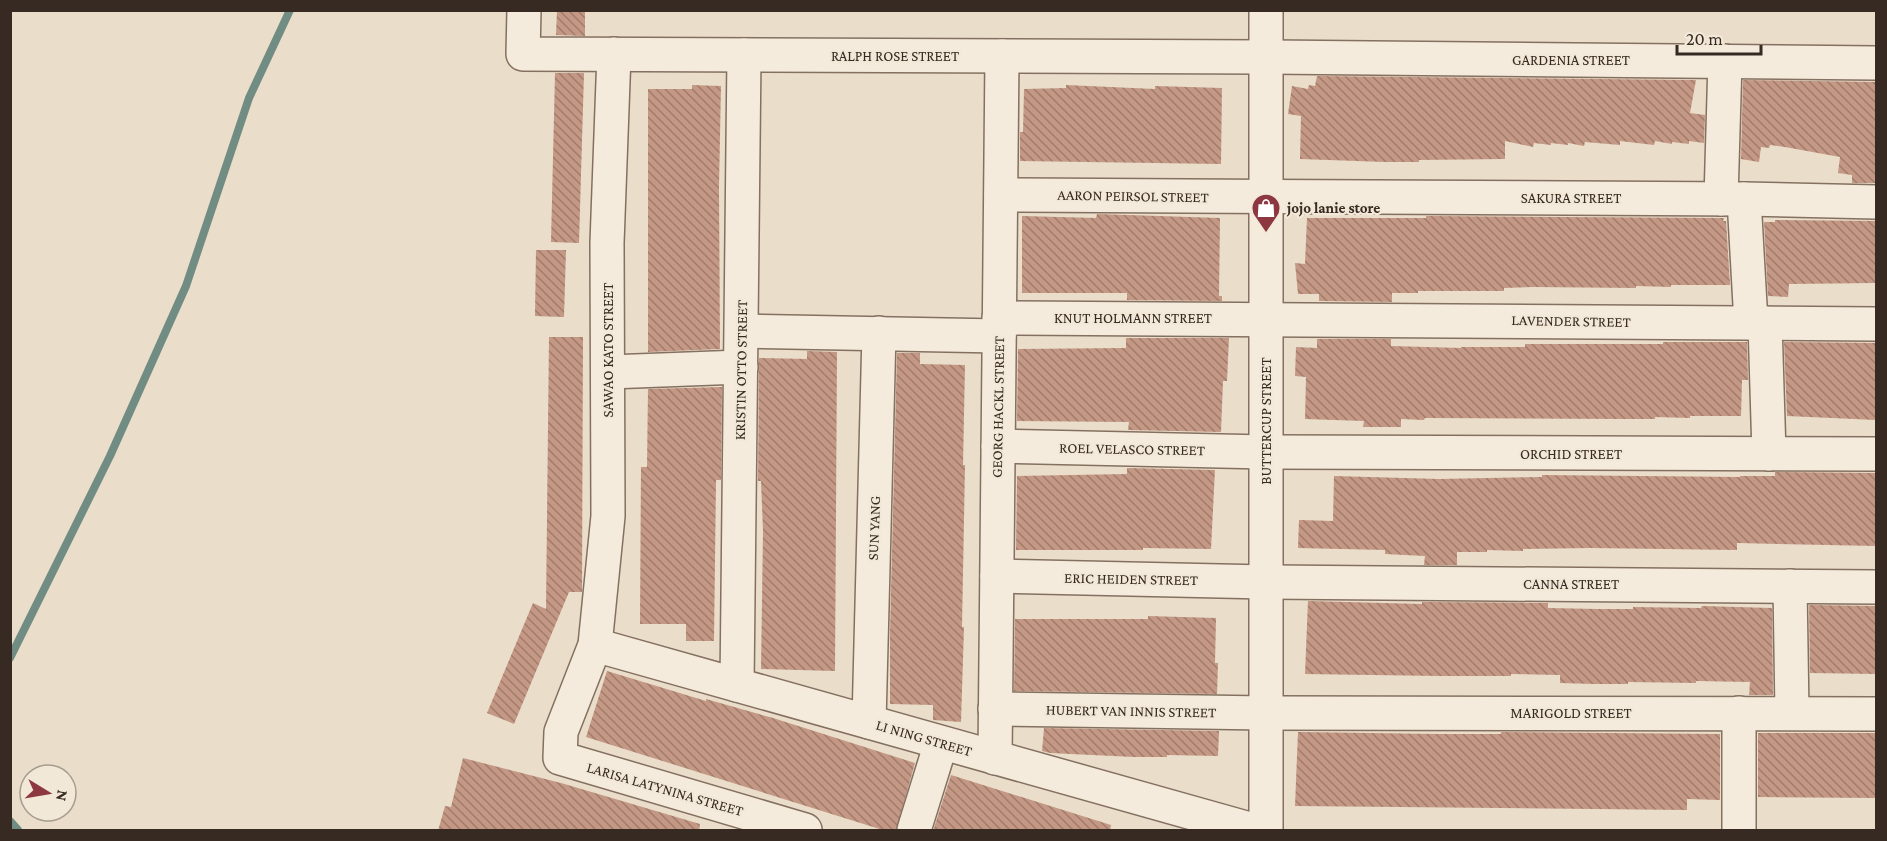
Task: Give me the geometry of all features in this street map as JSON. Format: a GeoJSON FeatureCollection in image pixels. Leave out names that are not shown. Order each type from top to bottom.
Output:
{"type":"FeatureCollection","features":[{"type":"Feature","properties":{"kind":"street","name":"RALPH ROSE STREET"},"geometry":{"type":"LineString","coordinates":[[524,10],[523,54],[1266,57]]}},
{"type":"Feature","properties":{"kind":"street","name":"BUTTERCUP STREET"},"geometry":{"type":"LineString","coordinates":[[1266,10],[1266,831]]}},
{"type":"Feature","properties":{"kind":"street","name":"SAWAO KATO STREET"},"geometry":{"type":"LineString","coordinates":[[560,758],[561,732],[595,645],[608,516],[607,243],[614,54]]}},
{"type":"Feature","properties":{"kind":"street","name":"KRISTIN OTTO STREET"},"geometry":{"type":"LineString","coordinates":[[737,685],[744,55]]}},
{"type":"Feature","properties":{"kind":"street","name":"GEORG HACKL STREET"},"geometry":{"type":"LineString","coordinates":[[995,758],[1002,56]]}},
{"type":"Feature","properties":{"kind":"street","name":"GARDENIA STREET"},"geometry":{"type":"LineString","coordinates":[[1266,57],[1876,63]]}},
{"type":"Feature","properties":{"kind":"street"},"geometry":{"type":"LineString","coordinates":[[1725,61],[1733,199],[1758,323],[1769,454]]}},
{"type":"Feature","properties":{"kind":"street","name":"AARON PEIRSOL STREET"},"geometry":{"type":"LineString","coordinates":[[1001,195],[1266,198]]}},
{"type":"Feature","properties":{"kind":"street","name":"SAKURA STREET"},"geometry":{"type":"LineString","coordinates":[[1266,198],[1733,199],[1876,202]]}},
{"type":"Feature","properties":{"kind":"street","name":"KNUT HOLMANN STREET"},"geometry":{"type":"LineString","coordinates":[[742,331],[879,333],[1266,319]]}},
{"type":"Feature","properties":{"kind":"street","name":"LAVENDER STREET"},"geometry":{"type":"LineString","coordinates":[[1266,319],[1876,324]]}},
{"type":"Feature","properties":{"kind":"street","name":"SUN YANG"},"geometry":{"type":"LineString","coordinates":[[869,722],[879,333]]}},
{"type":"Feature","properties":{"kind":"street"},"geometry":{"type":"LineString","coordinates":[[609,372],[741,367]]}},
{"type":"Feature","properties":{"kind":"street","name":"ROEL VELASCO STREET"},"geometry":{"type":"LineString","coordinates":[[998,446],[1266,452]]}},
{"type":"Feature","properties":{"kind":"street","name":"ORCHID STREET"},"geometry":{"type":"LineString","coordinates":[[1266,452],[1876,454]]}},
{"type":"Feature","properties":{"kind":"street","name":"ERIC HEIDEN STREET"},"geometry":{"type":"LineString","coordinates":[[997,576],[1266,582]]}},
{"type":"Feature","properties":{"kind":"street","name":"CANNA STREET"},"geometry":{"type":"LineString","coordinates":[[1266,582],[1876,586]]}},
{"type":"Feature","properties":{"kind":"street"},"geometry":{"type":"LineString","coordinates":[[1791,586],[1792,713]]}},
{"type":"Feature","properties":{"kind":"street","name":"LI NING STREET"},"geometry":{"type":"LineString","coordinates":[[595,645],[1253,831]]}},
{"type":"Feature","properties":{"kind":"street","name":"HUBERT VAN INNIS STREET"},"geometry":{"type":"LineString","coordinates":[[995,709],[1266,713]]}},
{"type":"Feature","properties":{"kind":"street","name":"MARIGOLD STREET"},"geometry":{"type":"LineString","coordinates":[[1266,713],[1876,714]]}},
{"type":"Feature","properties":{"kind":"street"},"geometry":{"type":"LineString","coordinates":[[1739,713],[1739,831]]}},
{"type":"Feature","properties":{"kind":"street"},"geometry":{"type":"LineString","coordinates":[[914,831],[941,743]]}},
{"type":"Feature","properties":{"kind":"street","name":"LARISA LATYNINA STREET"},"geometry":{"type":"LineString","coordinates":[[560,758],[805,831]]}},
{"type":"Feature","properties":{"kind":"building"},"geometry":{"type":"Polygon","coordinates":[[[557,10],[585,10],[585,36],[556,35],[557,10]]]}},
{"type":"Feature","properties":{"kind":"building"},"geometry":{"type":"Polygon","coordinates":[[[555,73],[584,73],[579,243],[551,242],[555,73]]]}},
{"type":"Feature","properties":{"kind":"building"},"geometry":{"type":"Polygon","coordinates":[[[1317,76],[1696,80],[1690,113],[1705,115],[1704,143],[1689,141],[1689,144],[1672,142],[1672,144],[1655,141],[1654,145],[1620,141],[1620,145],[1585,142],[1584,146],[1568,143],[1568,145],[1551,143],[1551,145],[1534,143],[1533,147],[1505,141],[1505,159],[1385,162],[1300,159],[1301,116],[1288,114],[1292,86],[1308,89],[1309,85],[1315,86],[1317,76]]]}},
{"type":"Feature","properties":{"kind":"building"},"geometry":{"type":"Polygon","coordinates":[[[1743,80],[1876,82],[1876,183],[1852,183],[1852,175],[1838,173],[1840,157],[1785,147],[1770,145],[1769,148],[1761,147],[1759,162],[1741,159],[1743,80]]]}},
{"type":"Feature","properties":{"kind":"building"},"geometry":{"type":"Polygon","coordinates":[[[692,85],[721,86],[720,349],[648,352],[648,89],[692,89],[692,85]]]}},
{"type":"Feature","properties":{"kind":"building"},"geometry":{"type":"Polygon","coordinates":[[[1066,85],[1155,89],[1155,86],[1222,88],[1221,164],[1020,161],[1024,89],[1066,88],[1066,85]]]}},
{"type":"Feature","properties":{"kind":"building"},"geometry":{"type":"Polygon","coordinates":[[[1097,214],[1220,218],[1219,296],[1222,296],[1222,301],[1127,300],[1127,293],[1022,293],[1022,216],[1096,218],[1097,214]]]}},
{"type":"Feature","properties":{"kind":"building"},"geometry":{"type":"Polygon","coordinates":[[[1426,216],[1724,218],[1730,285],[1418,291],[1418,293],[1392,293],[1392,302],[1319,301],[1319,294],[1298,294],[1295,263],[1305,264],[1307,218],[1426,218],[1426,216]]]}},
{"type":"Feature","properties":{"kind":"building"},"geometry":{"type":"Polygon","coordinates":[[[1775,220],[1876,221],[1876,283],[1789,284],[1788,297],[1768,296],[1764,222],[1775,222],[1775,220]]]}},
{"type":"Feature","properties":{"kind":"building"},"geometry":{"type":"Polygon","coordinates":[[[536,250],[566,250],[564,317],[535,316],[536,250]]]}},
{"type":"Feature","properties":{"kind":"building"},"geometry":{"type":"Polygon","coordinates":[[[549,337],[583,337],[582,592],[569,592],[514,724],[487,713],[533,603],[546,609],[549,337]]]}},
{"type":"Feature","properties":{"kind":"building"},"geometry":{"type":"Polygon","coordinates":[[[1126,338],[1229,338],[1227,381],[1223,381],[1221,432],[1128,430],[1129,422],[1017,421],[1018,349],[1126,348],[1126,338]]]}},
{"type":"Feature","properties":{"kind":"building"},"geometry":{"type":"Polygon","coordinates":[[[1317,339],[1391,339],[1391,346],[1461,348],[1525,347],[1525,344],[1747,342],[1748,380],[1742,380],[1741,416],[1655,417],[1655,419],[1425,418],[1424,420],[1401,419],[1401,427],[1363,427],[1364,421],[1305,419],[1306,377],[1295,376],[1296,347],[1317,348],[1317,339]]]}},
{"type":"Feature","properties":{"kind":"building"},"geometry":{"type":"Polygon","coordinates":[[[1784,342],[1876,343],[1876,420],[1787,416],[1784,342]]]}},
{"type":"Feature","properties":{"kind":"building"},"geometry":{"type":"Polygon","coordinates":[[[807,351],[837,352],[835,671],[761,669],[763,531],[761,481],[758,481],[759,358],[807,359],[807,351]]]}},
{"type":"Feature","properties":{"kind":"building"},"geometry":{"type":"Polygon","coordinates":[[[897,353],[920,353],[920,364],[965,365],[962,627],[964,627],[961,722],[933,720],[933,705],[890,704],[897,353]]]}},
{"type":"Feature","properties":{"kind":"building"},"geometry":{"type":"Polygon","coordinates":[[[722,387],[721,480],[716,480],[714,641],[686,641],[686,624],[640,624],[641,467],[647,467],[648,389],[722,387]]]}},
{"type":"Feature","properties":{"kind":"building"},"geometry":{"type":"Polygon","coordinates":[[[1127,468],[1215,470],[1211,549],[1016,550],[1017,476],[1127,474],[1127,468]]]}},
{"type":"Feature","properties":{"kind":"building"},"geometry":{"type":"Polygon","coordinates":[[[1775,472],[1876,473],[1876,546],[1737,543],[1737,550],[1591,548],[1487,550],[1487,552],[1457,552],[1457,565],[1424,565],[1425,556],[1385,554],[1385,550],[1298,548],[1299,520],[1333,521],[1334,476],[1439,479],[1542,477],[1542,475],[1740,477],[1775,476],[1775,472]]]}},
{"type":"Feature","properties":{"kind":"building"},"geometry":{"type":"Polygon","coordinates":[[[1308,601],[1422,604],[1422,602],[1548,603],[1548,608],[1598,609],[1701,608],[1702,606],[1772,608],[1773,695],[1749,695],[1750,682],[1594,684],[1560,683],[1560,675],[1305,674],[1308,601]]]}},
{"type":"Feature","properties":{"kind":"building"},"geometry":{"type":"Polygon","coordinates":[[[1809,605],[1876,606],[1876,674],[1810,673],[1809,605]]]}},
{"type":"Feature","properties":{"kind":"building"},"geometry":{"type":"Polygon","coordinates":[[[1148,616],[1216,618],[1217,694],[1014,691],[1015,619],[1148,619],[1148,616]]]}},
{"type":"Feature","properties":{"kind":"building"},"geometry":{"type":"Polygon","coordinates":[[[607,671],[706,701],[706,699],[773,718],[915,763],[896,831],[886,831],[586,737],[607,671]]]}},
{"type":"Feature","properties":{"kind":"building"},"geometry":{"type":"Polygon","coordinates":[[[1044,728],[1219,731],[1218,756],[1134,757],[1050,753],[1042,751],[1044,728]]]}},
{"type":"Feature","properties":{"kind":"building"},"geometry":{"type":"Polygon","coordinates":[[[1298,732],[1720,734],[1720,800],[1687,799],[1687,810],[1295,806],[1298,732]]]}},
{"type":"Feature","properties":{"kind":"building"},"geometry":{"type":"Polygon","coordinates":[[[1758,733],[1876,733],[1876,798],[1758,797],[1758,733]]]}},
{"type":"Feature","properties":{"kind":"building"},"geometry":{"type":"Polygon","coordinates":[[[463,758],[561,783],[700,824],[699,831],[438,831],[445,806],[451,807],[463,758]]]}},
{"type":"Feature","properties":{"kind":"building"},"geometry":{"type":"Polygon","coordinates":[[[951,775],[1111,825],[1110,831],[933,831],[951,775]]]}},
{"type":"Feature","properties":{"kind":"waterway"},"geometry":{"type":"LineString","coordinates":[[10,658],[110,456],[186,286],[249,98],[290,10]]}},
{"type":"Feature","properties":{"kind":"waterway"},"geometry":{"type":"LineString","coordinates":[[10,821],[18,830]]}},
{"type":"Feature","properties":{"kind":"place","name":"jojo lanie store"},"geometry":{"type":"Point","coordinates":[1266,234]}}]}
